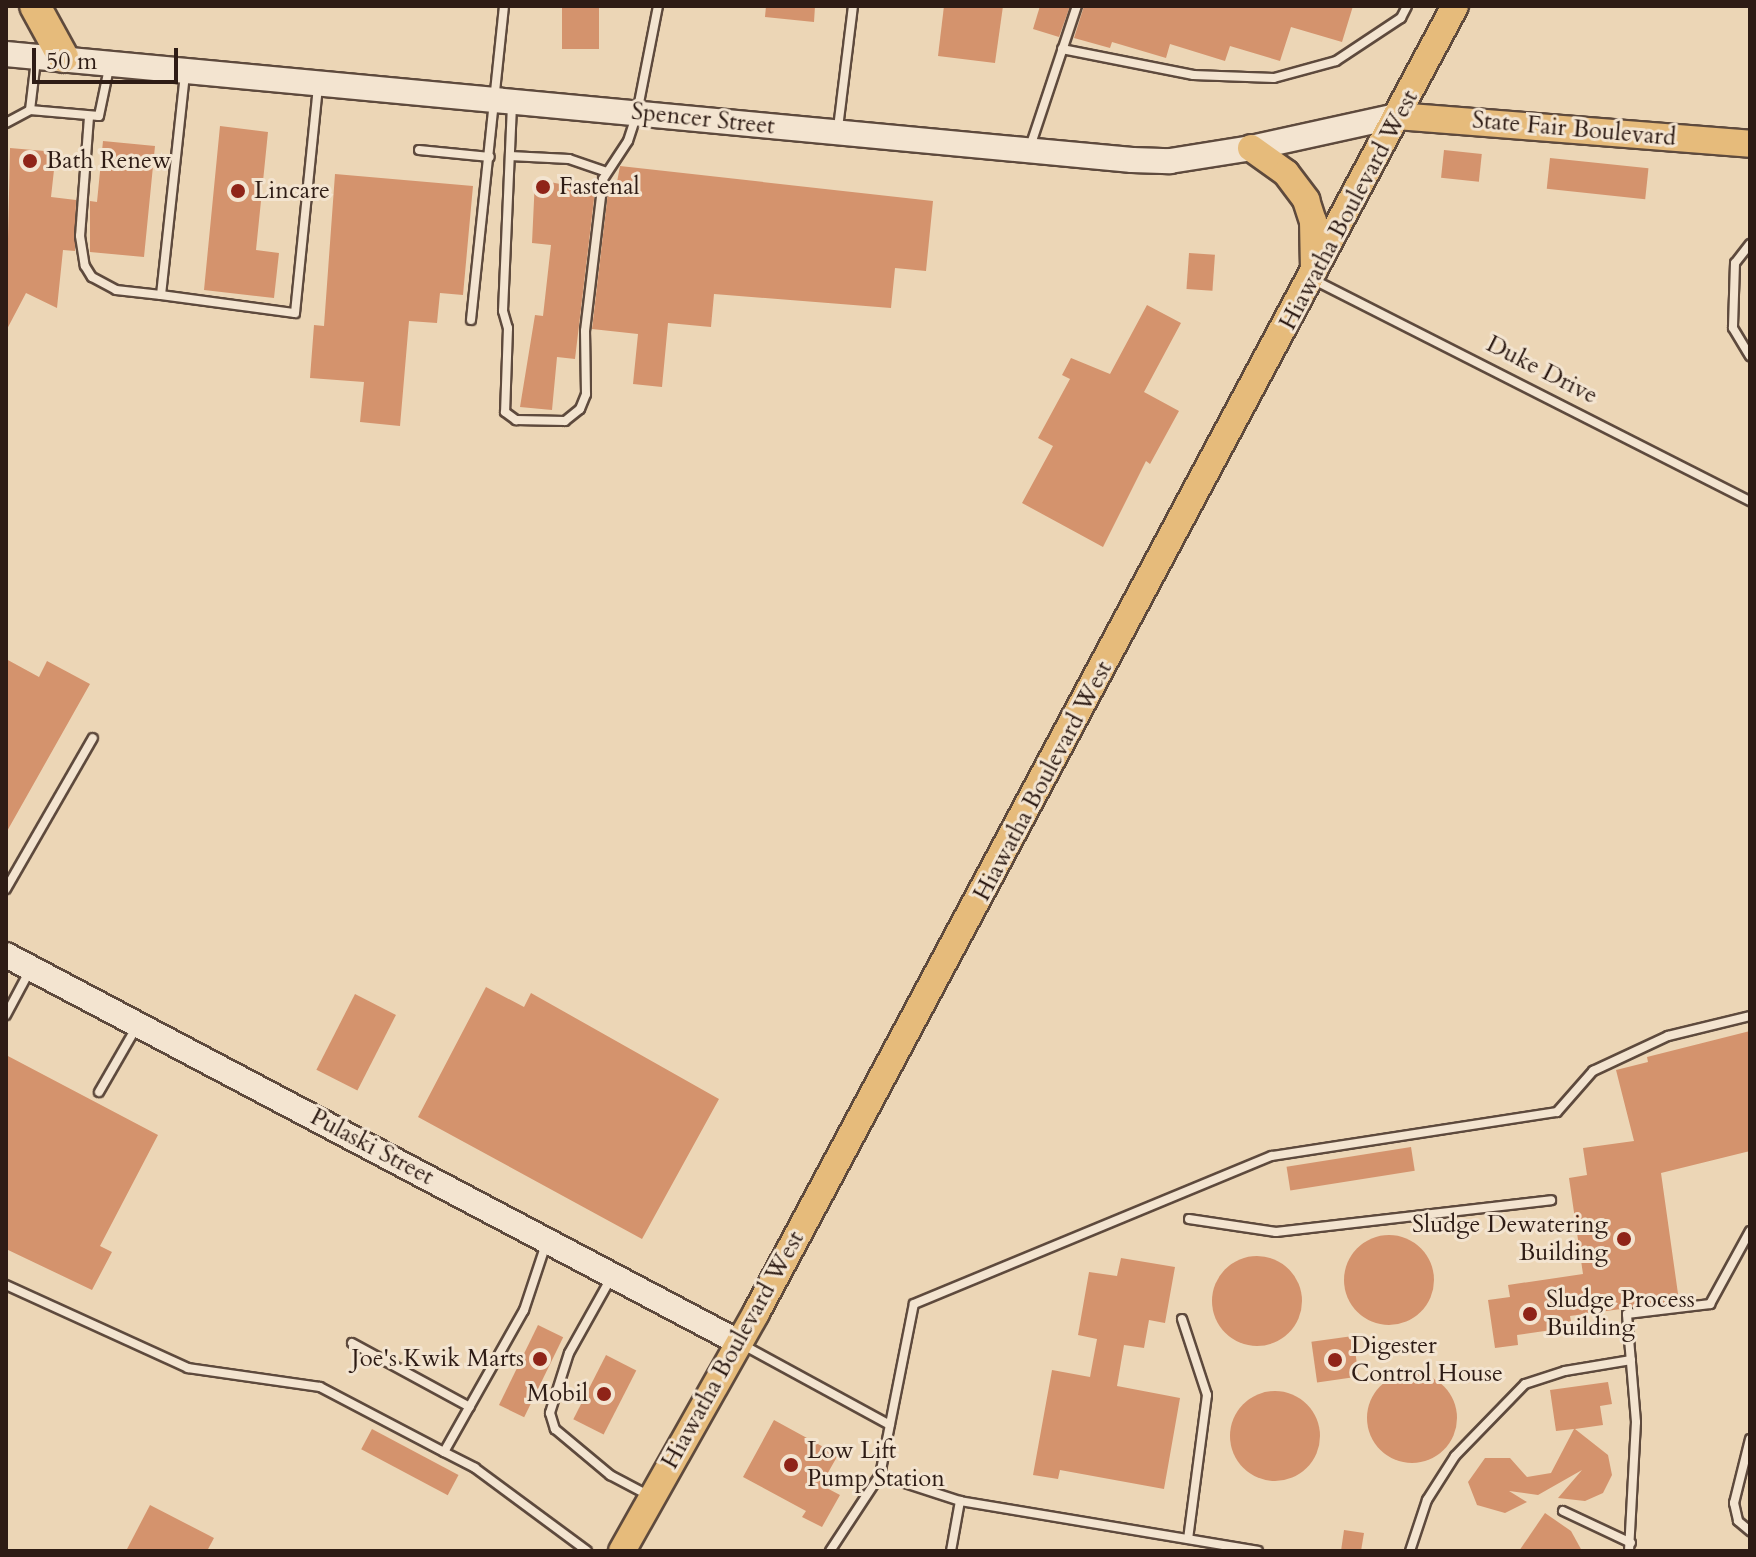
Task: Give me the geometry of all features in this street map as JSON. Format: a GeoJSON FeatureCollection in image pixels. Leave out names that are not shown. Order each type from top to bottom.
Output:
{"type":"FeatureCollection","features":[{"type":"Feature","properties":{"kind":"highway"},"geometry":{"type":"LineString","coordinates":[[35,6],[50,56]]}},
{"type":"Feature","properties":{"kind":"main road","name":"Hiawatha Boulevard West"},"geometry":{"type":"LineString","coordinates":[[622,1551],[1313,280],[1455,6]]}},
{"type":"Feature","properties":{"kind":"main road","name":"Spencer Street"},"geometry":{"type":"LineString","coordinates":[[6,54],[1029,151],[1170,161],[1251,148],[1397,116]]}},
{"type":"Feature","properties":{"kind":"main road","name":"State Fair Boulevard"},"geometry":{"type":"LineString","coordinates":[[1397,116],[1750,144]]}},
{"type":"Feature","properties":{"kind":"main road"},"geometry":{"type":"LineString","coordinates":[[1251,148],[1286,173],[1306,200],[1315,248],[1313,280]]}},
{"type":"Feature","properties":{"kind":"main road","name":"Pulaski Street"},"geometry":{"type":"LineString","coordinates":[[6,955],[738,1342]]}},
{"type":"Feature","properties":{"kind":"lane"},"geometry":{"type":"LineString","coordinates":[[504,6],[505,100],[510,156],[503,311],[508,328],[505,412],[516,420],[565,421],[580,409],[586,394],[585,331],[607,172],[628,141],[637,113],[658,6]]}},
{"type":"Feature","properties":{"kind":"lane"},"geometry":{"type":"LineString","coordinates":[[838,132],[853,6]]}},
{"type":"Feature","properties":{"kind":"lane"},"geometry":{"type":"LineString","coordinates":[[1029,151],[1077,6]]}},
{"type":"Feature","properties":{"kind":"lane"},"geometry":{"type":"LineString","coordinates":[[1062,49],[1193,75],[1274,78],[1336,61],[1401,18],[1407,6]]}},
{"type":"Feature","properties":{"kind":"lane"},"geometry":{"type":"LineString","coordinates":[[30,110],[50,56]]}},
{"type":"Feature","properties":{"kind":"lane"},"geometry":{"type":"LineString","coordinates":[[6,123],[30,110],[89,117],[102,112],[109,62]]}},
{"type":"Feature","properties":{"kind":"lane"},"geometry":{"type":"LineString","coordinates":[[161,295],[185,69]]}},
{"type":"Feature","properties":{"kind":"lane"},"geometry":{"type":"LineString","coordinates":[[89,117],[80,236],[85,266],[92,277],[116,290],[295,313],[318,82]]}},
{"type":"Feature","properties":{"kind":"lane"},"geometry":{"type":"LineString","coordinates":[[471,320],[490,157],[505,100]]}},
{"type":"Feature","properties":{"kind":"lane"},"geometry":{"type":"LineString","coordinates":[[419,150],[490,157]]}},
{"type":"Feature","properties":{"kind":"lane"},"geometry":{"type":"LineString","coordinates":[[510,156],[569,159],[607,172]]}},
{"type":"Feature","properties":{"kind":"lane"},"geometry":{"type":"LineString","coordinates":[[1750,244],[1735,263],[1733,328],[1750,356]]}},
{"type":"Feature","properties":{"kind":"lane","name":"Duke Drive"},"geometry":{"type":"LineString","coordinates":[[1313,280],[1750,501]]}},
{"type":"Feature","properties":{"kind":"lane"},"geometry":{"type":"LineString","coordinates":[[6,889],[93,738]]}},
{"type":"Feature","properties":{"kind":"lane"},"geometry":{"type":"LineString","coordinates":[[6,1015],[32,968]]}},
{"type":"Feature","properties":{"kind":"lane"},"geometry":{"type":"LineString","coordinates":[[830,1551],[880,1475],[914,1304],[1272,1156],[1557,1112],[1593,1071],[1668,1036],[1750,1016]]}},
{"type":"Feature","properties":{"kind":"lane"},"geometry":{"type":"LineString","coordinates":[[99,1092],[139,1024]]}},
{"type":"Feature","properties":{"kind":"lane"},"geometry":{"type":"LineString","coordinates":[[1189,1219],[1276,1232],[1551,1200]]}},
{"type":"Feature","properties":{"kind":"lane"},"geometry":{"type":"LineString","coordinates":[[1563,1511],[1630,1547],[1636,1422],[1627,1314],[1710,1304],[1750,1231]]}},
{"type":"Feature","properties":{"kind":"lane"},"geometry":{"type":"LineString","coordinates":[[444,1452],[524,1310],[548,1239]]}},
{"type":"Feature","properties":{"kind":"lane"},"geometry":{"type":"LineString","coordinates":[[613,1274],[569,1353],[550,1413],[555,1429],[610,1475],[651,1497]]}},
{"type":"Feature","properties":{"kind":"lane"},"geometry":{"type":"LineString","coordinates":[[6,1285],[188,1368],[320,1387],[475,1468],[587,1551]]}},
{"type":"Feature","properties":{"kind":"lane"},"geometry":{"type":"LineString","coordinates":[[1182,1319],[1207,1395],[1188,1539]]}},
{"type":"Feature","properties":{"kind":"lane"},"geometry":{"type":"LineString","coordinates":[[738,1342],[890,1425]]}},
{"type":"Feature","properties":{"kind":"lane"},"geometry":{"type":"LineString","coordinates":[[352,1343],[470,1407]]}},
{"type":"Feature","properties":{"kind":"lane"},"geometry":{"type":"LineString","coordinates":[[1410,1551],[1427,1500],[1455,1456],[1525,1384],[1565,1371],[1631,1360]]}},
{"type":"Feature","properties":{"kind":"lane"},"geometry":{"type":"LineString","coordinates":[[1750,1439],[1734,1503],[1738,1521],[1750,1531]]}},
{"type":"Feature","properties":{"kind":"lane"},"geometry":{"type":"LineString","coordinates":[[880,1475],[960,1501],[1258,1551]]}},
{"type":"Feature","properties":{"kind":"lane"},"geometry":{"type":"LineString","coordinates":[[951,1551],[960,1501]]}},
{"type":"Feature","properties":{"kind":"building"},"geometry":{"type":"Polygon","coordinates":[[[562,6],[599,6],[599,49],[562,49],[562,6]]]}},
{"type":"Feature","properties":{"kind":"building"},"geometry":{"type":"Polygon","coordinates":[[[766,6],[815,6],[814,22],[765,17],[766,6]]]}},
{"type":"Feature","properties":{"kind":"building"},"geometry":{"type":"Polygon","coordinates":[[[944,6],[1003,6],[995,63],[938,56],[944,6]]]}},
{"type":"Feature","properties":{"kind":"building"},"geometry":{"type":"Polygon","coordinates":[[[1040,6],[1070,6],[1059,37],[1033,29],[1040,6]]]}},
{"type":"Feature","properties":{"kind":"building"},"geometry":{"type":"Polygon","coordinates":[[[1084,6],[1353,6],[1342,42],[1291,27],[1280,61],[1230,46],[1225,61],[1170,44],[1166,58],[1112,42],[1110,48],[1074,38],[1084,6]]]}},
{"type":"Feature","properties":{"kind":"building","name":"Lincare"},"geometry":{"type":"Polygon","coordinates":[[[220,126],[268,132],[256,250],[279,253],[274,298],[204,290],[220,126]]]}},
{"type":"Feature","properties":{"kind":"building"},"geometry":{"type":"Polygon","coordinates":[[[103,141],[155,146],[144,257],[90,252],[90,201],[97,202],[103,141]]]}},
{"type":"Feature","properties":{"kind":"building"},"geometry":{"type":"Polygon","coordinates":[[[10,148],[56,152],[51,197],[76,200],[75,251],[63,250],[57,308],[26,293],[6,331],[10,148]]]}},
{"type":"Feature","properties":{"kind":"building"},"geometry":{"type":"Polygon","coordinates":[[[1444,150],[1482,154],[1479,182],[1441,178],[1444,150]]]}},
{"type":"Feature","properties":{"kind":"building"},"geometry":{"type":"Polygon","coordinates":[[[1550,158],[1648,168],[1645,199],[1547,189],[1550,158]]]}},
{"type":"Feature","properties":{"kind":"building"},"geometry":{"type":"Polygon","coordinates":[[[620,166],[933,201],[926,271],[895,268],[891,308],[714,294],[711,327],[668,323],[662,387],[633,384],[638,334],[592,329],[608,192],[615,193],[620,166]]]}},
{"type":"Feature","properties":{"kind":"building"},"geometry":{"type":"Polygon","coordinates":[[[335,174],[473,186],[463,295],[440,293],[437,323],[409,321],[400,426],[360,422],[364,382],[310,378],[314,325],[324,326],[335,174]]]}},
{"type":"Feature","properties":{"kind":"building"},"geometry":{"type":"Polygon","coordinates":[[[535,179],[595,191],[575,359],[557,357],[552,410],[520,407],[535,315],[543,316],[551,245],[532,243],[535,179]]]}},
{"type":"Feature","properties":{"kind":"building"},"geometry":{"type":"Polygon","coordinates":[[[1189,253],[1215,255],[1212,291],[1186,289],[1189,253]]]}},
{"type":"Feature","properties":{"kind":"building"},"geometry":{"type":"Polygon","coordinates":[[[1147,305],[1181,323],[1144,392],[1179,411],[1150,464],[1146,461],[1103,547],[1022,503],[1053,446],[1038,438],[1070,379],[1062,375],[1071,358],[1110,374],[1147,305]]]}},
{"type":"Feature","properties":{"kind":"building"},"geometry":{"type":"Polygon","coordinates":[[[6,659],[39,677],[47,661],[90,684],[6,833],[6,659]]]}},
{"type":"Feature","properties":{"kind":"building"},"geometry":{"type":"Polygon","coordinates":[[[486,987],[524,1007],[531,993],[719,1099],[642,1239],[418,1117],[486,987]]]}},
{"type":"Feature","properties":{"kind":"building"},"geometry":{"type":"Polygon","coordinates":[[[355,994],[396,1015],[357,1091],[316,1070],[355,994]]]}},
{"type":"Feature","properties":{"kind":"building"},"geometry":{"type":"Polygon","coordinates":[[[1750,1031],[1750,1151],[1661,1173],[1679,1301],[1570,1316],[1572,1327],[1517,1335],[1518,1345],[1495,1348],[1488,1300],[1510,1297],[1508,1285],[1583,1274],[1569,1178],[1587,1175],[1583,1148],[1634,1141],[1616,1070],[1648,1062],[1647,1057],[1750,1031]]]}},
{"type":"Feature","properties":{"kind":"building"},"geometry":{"type":"Polygon","coordinates":[[[6,1055],[158,1135],[100,1246],[112,1252],[92,1290],[6,1249],[6,1055]]]}},
{"type":"Feature","properties":{"kind":"building"},"geometry":{"type":"Polygon","coordinates":[[[1411,1147],[1415,1171],[1290,1190],[1287,1167],[1411,1147]]]}},
{"type":"Feature","properties":{"kind":"building"},"geometry":{"type":"Polygon","coordinates":[[[1389,1235],[1406,1238],[1421,1248],[1431,1263],[1434,1280],[1431,1297],[1421,1312],[1406,1322],[1389,1325],[1372,1322],[1357,1312],[1347,1297],[1344,1280],[1347,1263],[1357,1248],[1372,1238],[1389,1235]]]}},
{"type":"Feature","properties":{"kind":"building"},"geometry":{"type":"Polygon","coordinates":[[[1257,1256],[1274,1259],[1289,1269],[1299,1284],[1302,1301],[1299,1318],[1289,1333],[1274,1343],[1257,1346],[1240,1343],[1225,1333],[1215,1318],[1212,1301],[1215,1284],[1225,1269],[1240,1259],[1257,1256]]]}},
{"type":"Feature","properties":{"kind":"building"},"geometry":{"type":"Polygon","coordinates":[[[1121,1258],[1175,1267],[1165,1323],[1149,1320],[1144,1348],[1124,1345],[1117,1386],[1180,1398],[1164,1489],[1060,1470],[1058,1479],[1033,1475],[1052,1370],[1090,1377],[1097,1339],[1078,1335],[1089,1272],[1117,1276],[1121,1258]]]}},
{"type":"Feature","properties":{"kind":"building"},"geometry":{"type":"Polygon","coordinates":[[[538,1325],[563,1337],[524,1417],[499,1405],[538,1325]]]}},
{"type":"Feature","properties":{"kind":"building","name":"Digester Control House"},"geometry":{"type":"Polygon","coordinates":[[[1353,1336],[1359,1377],[1317,1382],[1311,1342],[1353,1336]]]}},
{"type":"Feature","properties":{"kind":"building"},"geometry":{"type":"Polygon","coordinates":[[[606,1355],[636,1370],[604,1435],[573,1419],[606,1355]]]}},
{"type":"Feature","properties":{"kind":"building"},"geometry":{"type":"Polygon","coordinates":[[[1412,1373],[1429,1376],[1444,1386],[1454,1401],[1457,1418],[1454,1435],[1444,1450],[1429,1460],[1412,1463],[1395,1460],[1380,1450],[1370,1435],[1367,1418],[1370,1401],[1380,1386],[1395,1376],[1412,1373]]]}},
{"type":"Feature","properties":{"kind":"building"},"geometry":{"type":"Polygon","coordinates":[[[1608,1382],[1612,1404],[1600,1406],[1603,1425],[1575,1429],[1608,1455],[1612,1475],[1603,1493],[1585,1501],[1558,1498],[1582,1470],[1538,1495],[1509,1491],[1527,1502],[1505,1513],[1477,1505],[1468,1482],[1485,1458],[1510,1458],[1527,1477],[1551,1473],[1574,1429],[1556,1431],[1550,1390],[1608,1382]]]}},
{"type":"Feature","properties":{"kind":"building"},"geometry":{"type":"Polygon","coordinates":[[[1275,1391],[1292,1394],[1307,1404],[1317,1419],[1320,1436],[1317,1453],[1307,1468],[1292,1478],[1275,1481],[1258,1478],[1243,1468],[1233,1453],[1230,1436],[1233,1419],[1243,1404],[1258,1394],[1275,1391]]]}},
{"type":"Feature","properties":{"kind":"building","name":"Low Lift Pump Station"},"geometry":{"type":"Polygon","coordinates":[[[774,1420],[838,1455],[821,1485],[840,1495],[822,1527],[802,1517],[806,1511],[743,1477],[774,1420]]]}},
{"type":"Feature","properties":{"kind":"building"},"geometry":{"type":"Polygon","coordinates":[[[372,1429],[459,1475],[448,1495],[361,1449],[372,1429]]]}},
{"type":"Feature","properties":{"kind":"building"},"geometry":{"type":"Polygon","coordinates":[[[150,1505],[214,1538],[207,1551],[126,1551],[150,1505]]]}},
{"type":"Feature","properties":{"kind":"building"},"geometry":{"type":"Polygon","coordinates":[[[1545,1513],[1571,1531],[1582,1551],[1519,1551],[1545,1513]]]}},
{"type":"Feature","properties":{"kind":"building"},"geometry":{"type":"Polygon","coordinates":[[[1344,1530],[1364,1533],[1361,1551],[1341,1551],[1344,1530]]]}},
{"type":"Feature","properties":{"kind":"place","name":"Bath Renew"},"geometry":{"type":"Point","coordinates":[30,161]}},
{"type":"Feature","properties":{"kind":"place","name":"Fastenal"},"geometry":{"type":"Point","coordinates":[543,187]}},
{"type":"Feature","properties":{"kind":"place","name":"Lincare"},"geometry":{"type":"Point","coordinates":[238,191]}},
{"type":"Feature","properties":{"kind":"place","name":"Sludge Dewatering Building"},"geometry":{"type":"Point","coordinates":[1624,1239]}},
{"type":"Feature","properties":{"kind":"place","name":"Sludge Process Building"},"geometry":{"type":"Point","coordinates":[1530,1314]}},
{"type":"Feature","properties":{"kind":"place","name":"Joe's Kwik Marts"},"geometry":{"type":"Point","coordinates":[540,1359]}},
{"type":"Feature","properties":{"kind":"place","name":"Digester Control House"},"geometry":{"type":"Point","coordinates":[1335,1360]}},
{"type":"Feature","properties":{"kind":"place","name":"Mobil"},"geometry":{"type":"Point","coordinates":[604,1394]}},
{"type":"Feature","properties":{"kind":"place","name":"Low Lift Pump Station"},"geometry":{"type":"Point","coordinates":[791,1465]}}]}
